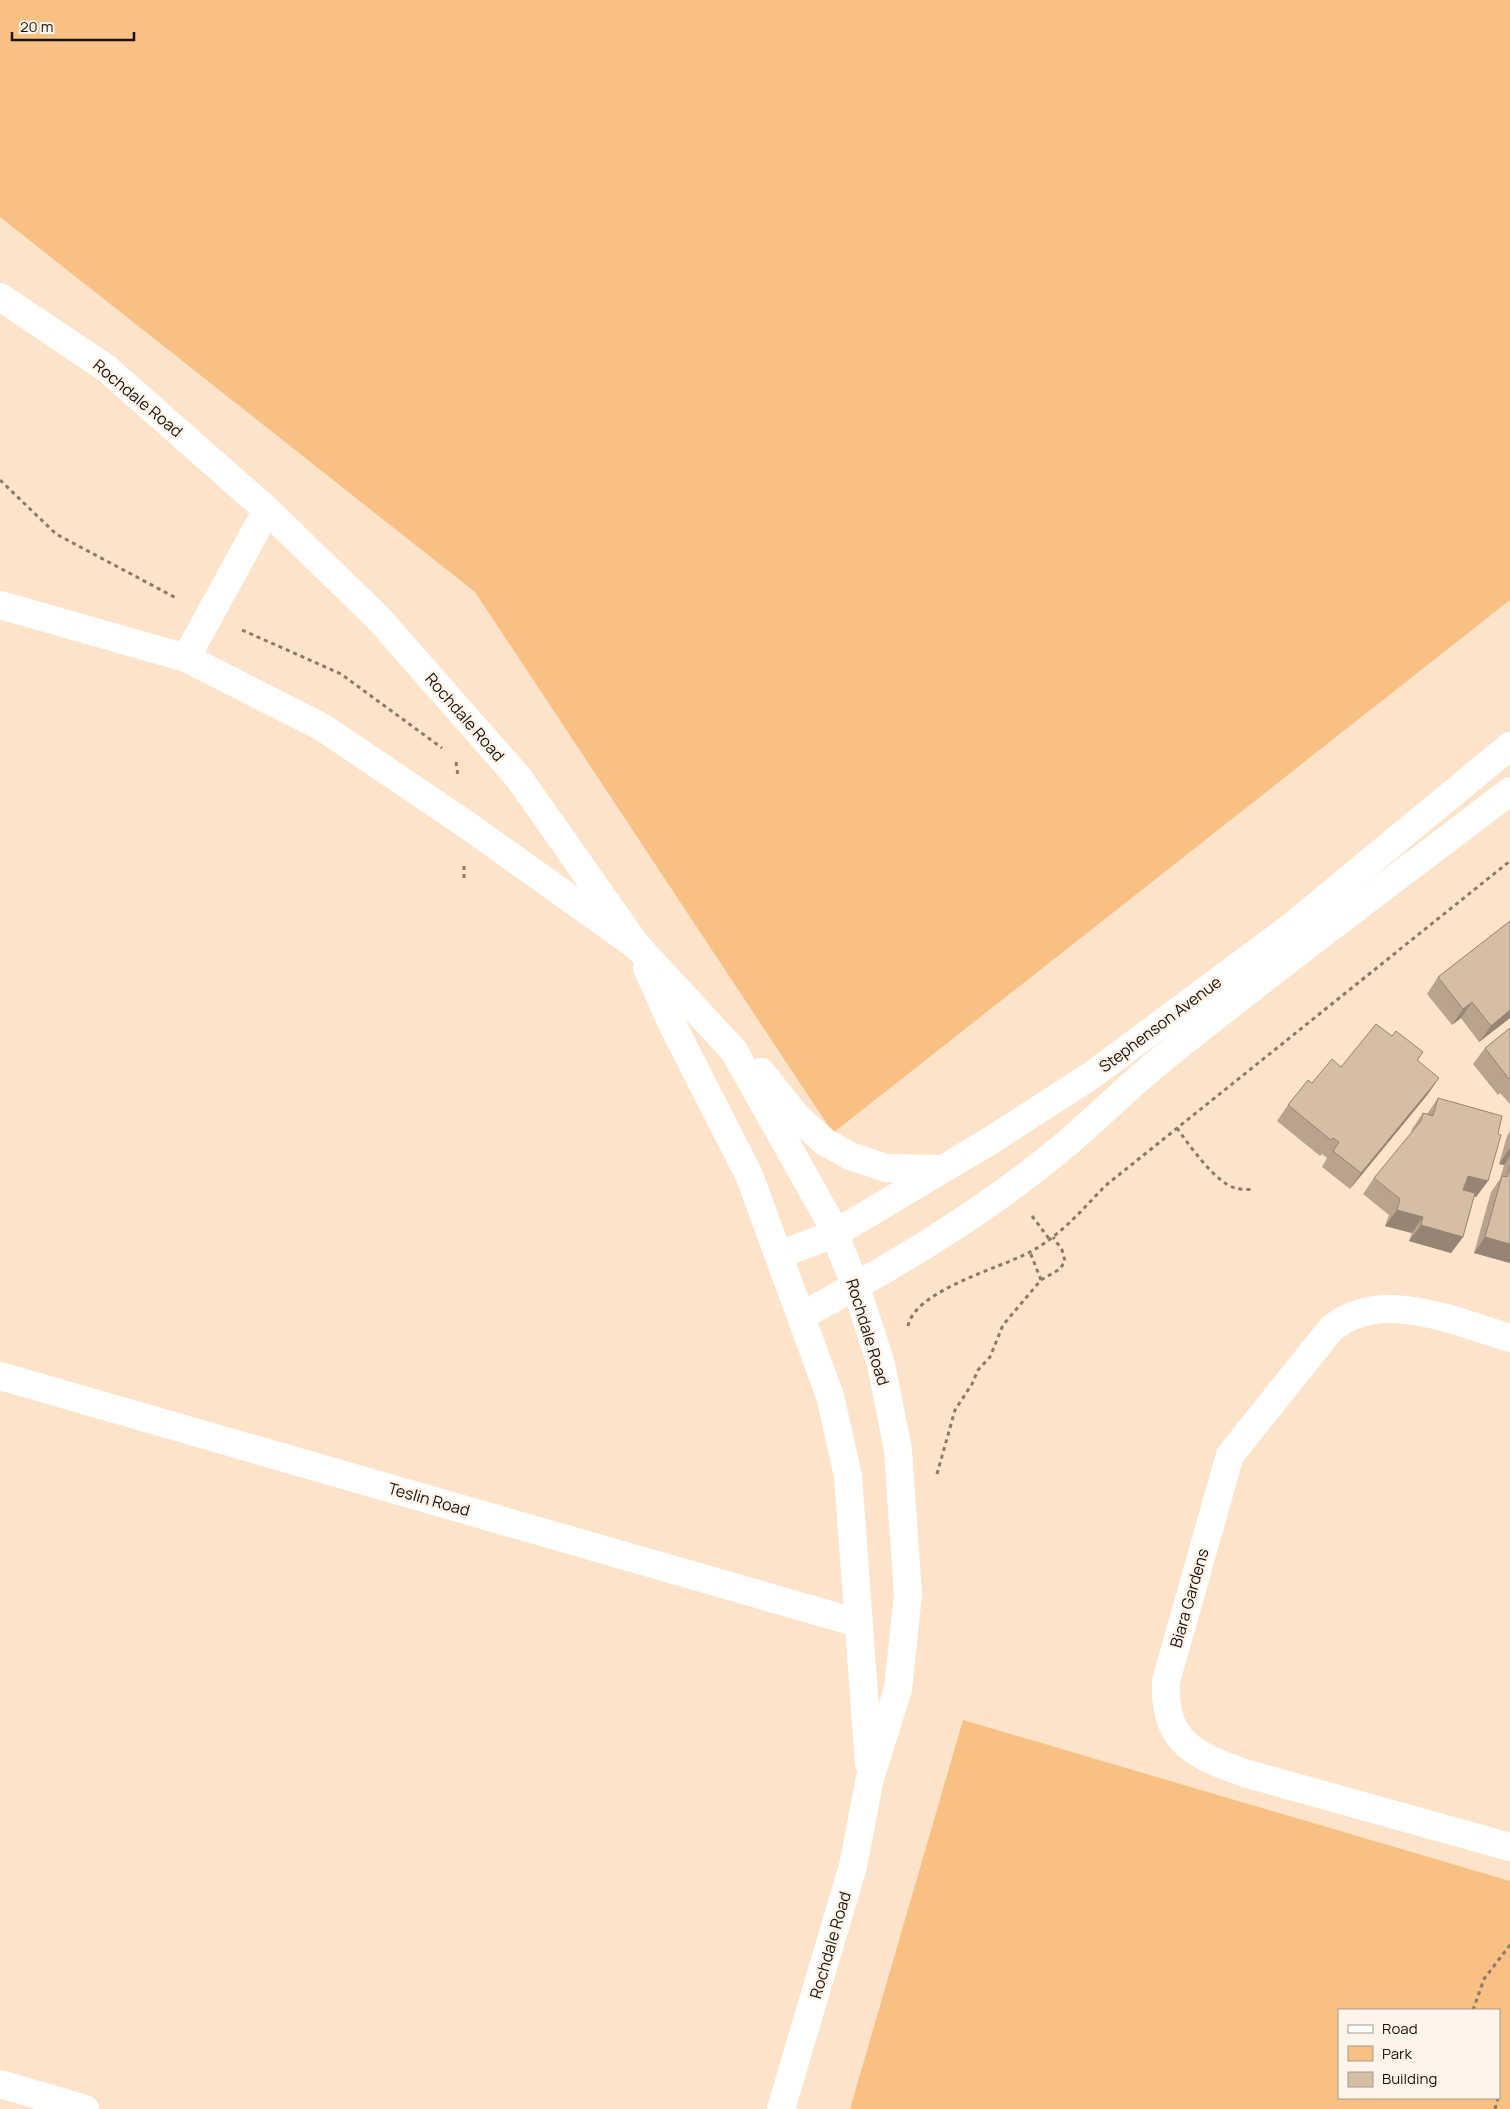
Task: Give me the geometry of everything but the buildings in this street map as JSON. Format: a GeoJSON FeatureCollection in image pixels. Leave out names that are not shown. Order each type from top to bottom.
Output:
{"type":"FeatureCollection","features":[{"type":"Feature","properties":{"kind":"main road","name":"Rochdale Road"},"geometry":{"type":"LineString","coordinates":[[0,297],[106,368],[267,510],[379,619],[518,777],[637,946],[734,1051],[793,1153],[834,1234],[856,1287],[881,1364],[898,1450],[908,1595],[898,1689],[870,1778],[853,1866],[781,2109]]}},
{"type":"Feature","properties":{"kind":"main road"},"geometry":{"type":"LineString","coordinates":[[186,658],[267,510]]}},
{"type":"Feature","properties":{"kind":"main road","name":"Rochdale Road"},"geometry":{"type":"LineString","coordinates":[[0,605],[186,658],[322,727],[467,825],[637,946],[674,1028],[749,1174],[830,1396],[848,1476],[870,1778]]}},
{"type":"Feature","properties":{"kind":"main road","name":"Stephenson Avenue"},"geometry":{"type":"LineString","coordinates":[[779,1255],[834,1234],[986,1144],[1092,1075],[1291,927],[1510,746]]}},
{"type":"Feature","properties":{"kind":"main road","name":"Stephenson Avenue"},"geometry":{"type":"LineString","coordinates":[[801,1316],[856,1287],[944,1234],[1057,1151],[1161,1060],[1510,791]]}},
{"type":"Feature","properties":{"kind":"main road"},"geometry":{"type":"LineString","coordinates":[[734,1051],[765,1075],[798,1118],[825,1142],[850,1156],[886,1168],[943,1169]]}},
{"type":"Feature","properties":{"kind":"main road","name":"Biara Gardens"},"geometry":{"type":"LineString","coordinates":[[1510,1338],[1419,1312],[1393,1308],[1365,1311],[1341,1321],[1331,1329],[1230,1456],[1166,1681],[1164,1698],[1167,1714],[1181,1742],[1213,1762],[1248,1774],[1510,1847]]}},
{"type":"Feature","properties":{"kind":"main road","name":"Teslin Road"},"geometry":{"type":"LineString","coordinates":[[0,1376],[858,1623]]}},
{"type":"Feature","properties":{"kind":"main road"},"geometry":{"type":"LineString","coordinates":[[0,2084],[85,2109]]}},
{"type":"Feature","properties":{"kind":"path"},"geometry":{"type":"LineString","coordinates":[[0,480],[56,534],[209,616],[341,674],[448,752]]}},
{"type":"Feature","properties":{"kind":"path"},"geometry":{"type":"LineString","coordinates":[[455,758],[467,825],[464,878]]}},
{"type":"Feature","properties":{"kind":"path"},"geometry":{"type":"LineString","coordinates":[[933,1296],[957,1283],[1030,1252],[1051,1238],[1080,1214],[1105,1186],[1510,861]]}},
{"type":"Feature","properties":{"kind":"path"},"geometry":{"type":"LineString","coordinates":[[1177,1128],[1196,1154],[1233,1188],[1254,1190]]}},
{"type":"Feature","properties":{"kind":"path"},"geometry":{"type":"LineString","coordinates":[[934,1483],[955,1410],[972,1384],[978,1370],[990,1357],[1003,1325],[1041,1280],[1060,1270],[1064,1261],[1062,1250],[1031,1214]]}},
{"type":"Feature","properties":{"kind":"path"},"geometry":{"type":"LineString","coordinates":[[1030,1252],[1041,1280]]}},
{"type":"Feature","properties":{"kind":"path"},"geometry":{"type":"LineString","coordinates":[[1473,2009],[1484,1979],[1510,1945]]}},
{"type":"Feature","properties":{"kind":"green space"},"geometry":{"type":"Polygon","coordinates":[[[0,0],[1510,0],[1510,600],[833,1133],[475,592],[0,217],[0,0]]]}},
{"type":"Feature","properties":{"kind":"green space"},"geometry":{"type":"Polygon","coordinates":[[[963,1720],[1510,1881],[1510,2109],[850,2109],[963,1720]]]}}]}
